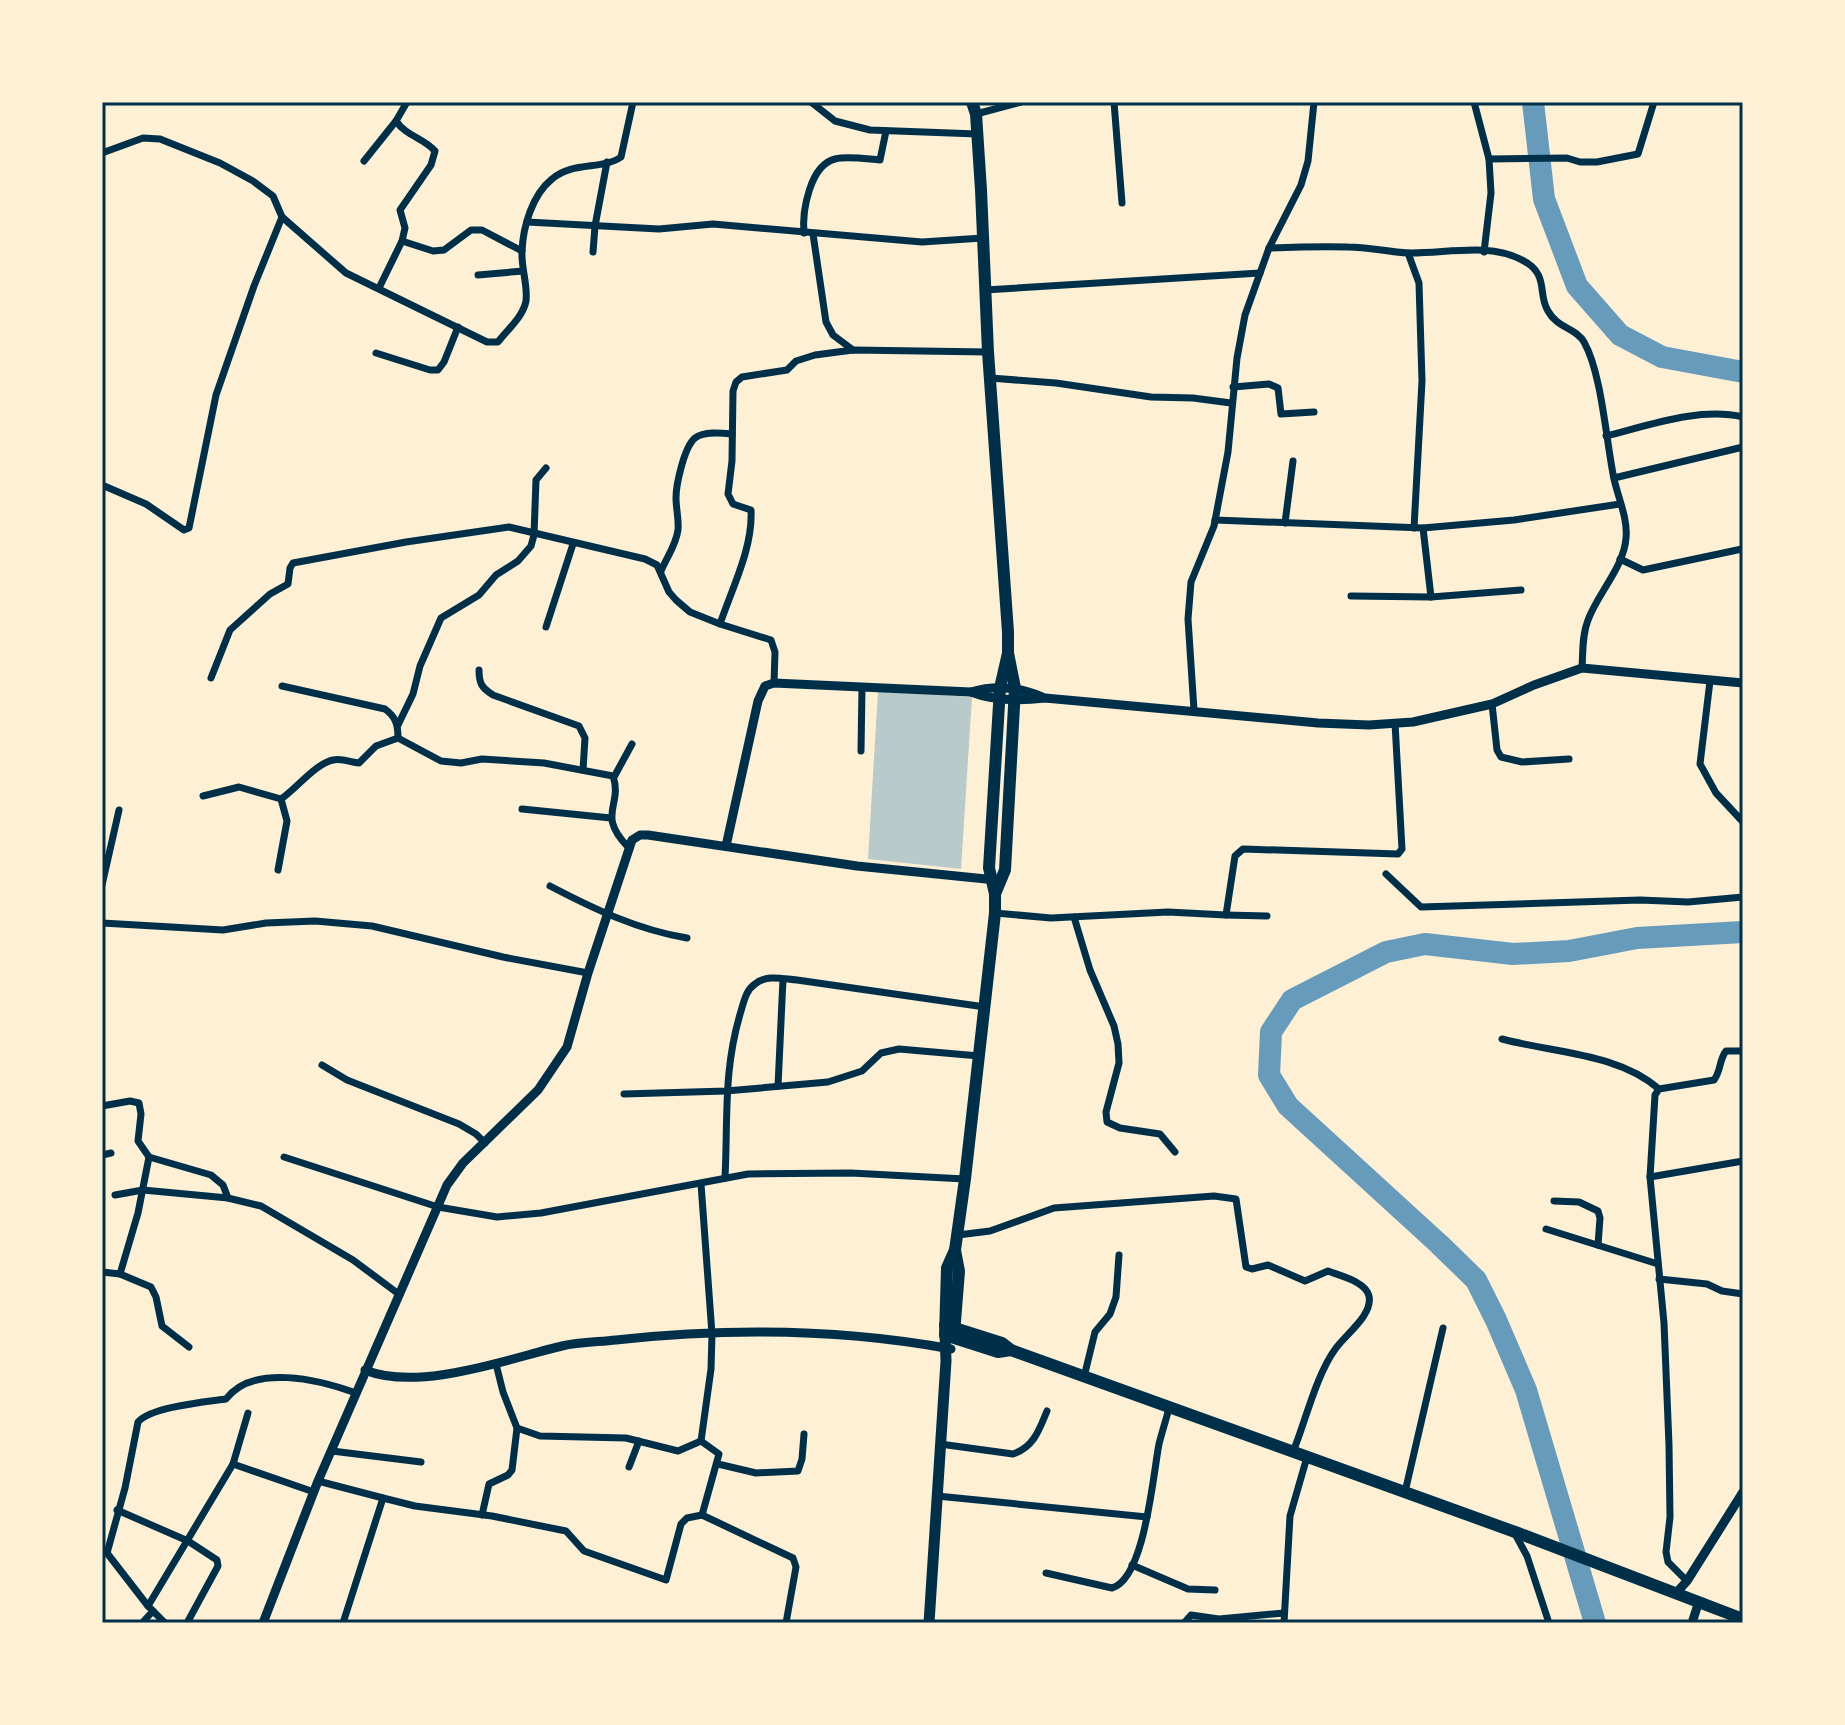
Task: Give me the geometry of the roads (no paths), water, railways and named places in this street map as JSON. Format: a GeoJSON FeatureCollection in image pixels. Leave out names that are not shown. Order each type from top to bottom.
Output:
{"type":"FeatureCollection","features":[{"type":"Feature","properties":{"kind":"highway"},"geometry":{"type":"LineString","coordinates":[[974,108],[988,352],[1002,516],[1008,653],[1015,694],[1005,870],[996,880]]}},
{"type":"Feature","properties":{"kind":"highway"},"geometry":{"type":"LineString","coordinates":[[949,1341],[947,1268],[958,1235],[995,913],[996,880],[989,868],[1000,694],[1008,653]]}},
{"type":"Feature","properties":{"kind":"highway"},"geometry":{"type":"LineString","coordinates":[[949,1341],[970,1342],[998,1352],[1011,1350]]}},
{"type":"Feature","properties":{"kind":"highway"},"geometry":{"type":"LineString","coordinates":[[949,1341],[1002,1343],[1011,1350],[1601,1565],[1682,1586],[1699,1601],[1743,1619]]}},
{"type":"Feature","properties":{"kind":"main road"},"geometry":{"type":"LineString","coordinates":[[929,1623],[949,1341]]}},
{"type":"Feature","properties":{"kind":"street"},"geometry":{"type":"LineString","coordinates":[[364,161],[407,102]]}},
{"type":"Feature","properties":{"kind":"street"},"geometry":{"type":"LineString","coordinates":[[102,153],[143,138],[160,139],[220,163],[273,196],[282,217],[346,273],[487,342],[498,342],[522,311],[526,300],[522,251],[527,222],[540,190],[554,176],[580,166],[615,162],[621,157],[633,102]]}},
{"type":"Feature","properties":{"kind":"street"},"geometry":{"type":"LineString","coordinates":[[811,102],[835,121],[886,131],[977,134]]}},
{"type":"Feature","properties":{"kind":"street"},"geometry":{"type":"LineString","coordinates":[[974,108],[1021,102]]}},
{"type":"Feature","properties":{"kind":"street"},"geometry":{"type":"LineString","coordinates":[[1114,102],[1122,203]]}},
{"type":"Feature","properties":{"kind":"street"},"geometry":{"type":"LineString","coordinates":[[1194,710],[1188,619],[1191,582],[1214,523],[1228,452],[1231,403],[1245,315],[1269,248],[1301,185],[1308,161],[1314,102]]}},
{"type":"Feature","properties":{"kind":"street"},"geometry":{"type":"LineString","coordinates":[[1474,102],[1489,159],[1491,193],[1484,252]]}},
{"type":"Feature","properties":{"kind":"street"},"geometry":{"type":"LineString","coordinates":[[1489,159],[1567,158],[1597,162],[1638,154],[1654,102]]}},
{"type":"Feature","properties":{"kind":"street"},"geometry":{"type":"LineString","coordinates":[[379,288],[402,241],[405,228],[400,210],[431,165],[435,151],[428,142],[416,138],[396,121]]}},
{"type":"Feature","properties":{"kind":"street"},"geometry":{"type":"LineString","coordinates":[[804,233],[812,185],[825,163],[836,159],[880,160],[886,131]]}},
{"type":"Feature","properties":{"kind":"street"},"geometry":{"type":"LineString","coordinates":[[593,252],[607,162]]}},
{"type":"Feature","properties":{"kind":"street"},"geometry":{"type":"LineString","coordinates":[[102,485],[146,504],[177,528],[189,528],[216,395],[282,217]]}},
{"type":"Feature","properties":{"kind":"street"},"geometry":{"type":"LineString","coordinates":[[527,222],[659,229],[713,224],[922,242],[983,238]]}},
{"type":"Feature","properties":{"kind":"street"},"geometry":{"type":"LineString","coordinates":[[402,241],[433,251],[444,250],[471,230],[482,230],[522,251]]}},
{"type":"Feature","properties":{"kind":"street"},"geometry":{"type":"LineString","coordinates":[[813,234],[826,322],[833,335],[853,350]]}},
{"type":"Feature","properties":{"kind":"street"},"geometry":{"type":"LineString","coordinates":[[1269,248],[1348,247],[1408,253],[1484,252],[1506,254],[1529,265],[1543,284],[1546,309],[1560,326],[1575,333],[1585,344],[1594,371],[1627,539],[1587,622],[1582,668]]}},
{"type":"Feature","properties":{"kind":"street"},"geometry":{"type":"LineString","coordinates":[[1408,253],[1419,283],[1422,381],[1419,528],[1431,597]]}},
{"type":"Feature","properties":{"kind":"street"},"geometry":{"type":"LineString","coordinates":[[478,275],[523,271]]}},
{"type":"Feature","properties":{"kind":"street"},"geometry":{"type":"LineString","coordinates":[[985,290],[1260,273]]}},
{"type":"Feature","properties":{"kind":"street"},"geometry":{"type":"LineString","coordinates":[[376,353],[438,370],[458,327]]}},
{"type":"Feature","properties":{"kind":"street"},"geometry":{"type":"LineString","coordinates":[[720,624],[736,583],[752,522],[751,510],[733,504],[729,499],[733,391],[736,382],[742,377],[787,370],[796,361],[815,355],[853,350],[988,352]]}},
{"type":"Feature","properties":{"kind":"street"},"geometry":{"type":"LineString","coordinates":[[990,378],[1231,403]]}},
{"type":"Feature","properties":{"kind":"street"},"geometry":{"type":"LineString","coordinates":[[1233,387],[1272,384],[1278,388],[1281,414],[1314,412]]}},
{"type":"Feature","properties":{"kind":"street"},"geometry":{"type":"LineString","coordinates":[[1606,436],[1711,414],[1743,417]]}},
{"type":"Feature","properties":{"kind":"street"},"geometry":{"type":"LineString","coordinates":[[661,571],[675,544],[678,529],[676,496],[684,456],[695,437],[732,434]]}},
{"type":"Feature","properties":{"kind":"street"},"geometry":{"type":"LineString","coordinates":[[1614,478],[1743,447]]}},
{"type":"Feature","properties":{"kind":"street"},"geometry":{"type":"LineString","coordinates":[[1285,523],[1293,461]]}},
{"type":"Feature","properties":{"kind":"street"},"geometry":{"type":"LineString","coordinates":[[398,725],[441,618],[479,595],[496,575],[518,561],[531,546],[536,480],[546,468]]}},
{"type":"Feature","properties":{"kind":"street"},"geometry":{"type":"LineString","coordinates":[[1214,523],[1419,528],[1514,520],[1620,504]]}},
{"type":"Feature","properties":{"kind":"street"},"geometry":{"type":"LineString","coordinates":[[211,678],[230,630],[270,594],[288,584],[290,568],[299,561],[509,527],[645,559],[657,565],[669,592],[690,612],[771,640],[775,652],[774,683]]}},
{"type":"Feature","properties":{"kind":"street"},"geometry":{"type":"LineString","coordinates":[[546,627],[573,544]]}},
{"type":"Feature","properties":{"kind":"street"},"geometry":{"type":"LineString","coordinates":[[1620,559],[1643,570],[1742,549]]}},
{"type":"Feature","properties":{"kind":"street"},"geometry":{"type":"LineString","coordinates":[[1351,596],[1431,597],[1521,590]]}},
{"type":"Feature","properties":{"kind":"street"},"geometry":{"type":"LineString","coordinates":[[726,846],[758,701],[765,686],[774,683],[1015,694],[1318,723],[1395,723],[1441,717],[1492,704],[1582,668],[1743,683]]}},
{"type":"Feature","properties":{"kind":"street"},"geometry":{"type":"LineString","coordinates":[[479,670],[482,688],[493,695],[579,726],[585,738],[583,770]]}},
{"type":"Feature","properties":{"kind":"street"},"geometry":{"type":"LineString","coordinates":[[1710,681],[1700,764],[1716,793],[1743,822]]}},
{"type":"Feature","properties":{"kind":"street"},"geometry":{"type":"LineString","coordinates":[[282,686],[385,709],[393,714],[398,725],[398,738]]}},
{"type":"Feature","properties":{"kind":"street"},"geometry":{"type":"LineString","coordinates":[[861,751],[862,687]]}},
{"type":"Feature","properties":{"kind":"street"},"geometry":{"type":"LineString","coordinates":[[1492,704],[1497,750],[1501,757],[1522,762],[1569,759]]}},
{"type":"Feature","properties":{"kind":"street"},"geometry":{"type":"LineString","coordinates":[[1226,915],[1235,856],[1243,849],[1392,855],[1401,852],[1395,723]]}},
{"type":"Feature","properties":{"kind":"street"},"geometry":{"type":"LineString","coordinates":[[203,796],[239,787],[281,799],[317,768],[332,760],[359,763],[376,746],[398,738],[441,761],[461,763],[482,759],[544,763],[614,777]]}},
{"type":"Feature","properties":{"kind":"street"},"geometry":{"type":"LineString","coordinates":[[628,847],[612,826],[611,818],[614,777],[632,744]]}},
{"type":"Feature","properties":{"kind":"street"},"geometry":{"type":"LineString","coordinates":[[278,870],[287,821],[281,799]]}},
{"type":"Feature","properties":{"kind":"street"},"geometry":{"type":"LineString","coordinates":[[522,809],[611,818]]}},
{"type":"Feature","properties":{"kind":"street"},"geometry":{"type":"LineString","coordinates":[[102,885],[119,810]]}},
{"type":"Feature","properties":{"kind":"street"},"geometry":{"type":"LineString","coordinates":[[263,1623],[365,1370],[454,1175],[538,1090],[567,1047],[628,847],[640,835],[648,835],[862,866],[996,880]]}},
{"type":"Feature","properties":{"kind":"street"},"geometry":{"type":"LineString","coordinates":[[1386,874],[1421,907],[1640,900],[1688,902],[1743,897]]}},
{"type":"Feature","properties":{"kind":"street"},"geometry":{"type":"LineString","coordinates":[[550,886],[608,916],[666,935],[687,938]]}},
{"type":"Feature","properties":{"kind":"street"},"geometry":{"type":"LineString","coordinates":[[995,913],[1051,918],[1168,912],[1267,916]]}},
{"type":"Feature","properties":{"kind":"street"},"geometry":{"type":"LineString","coordinates":[[1074,917],[1118,1044],[1117,1078],[1106,1118],[1111,1125],[1160,1134],[1175,1152]]}},
{"type":"Feature","properties":{"kind":"street"},"geometry":{"type":"LineString","coordinates":[[102,923],[223,930],[266,923],[315,921],[372,926],[503,957],[588,973]]}},
{"type":"Feature","properties":{"kind":"street"},"geometry":{"type":"LineString","coordinates":[[725,1178],[726,1091],[733,1037],[746,997],[757,982],[766,978],[783,979],[985,1007]]}},
{"type":"Feature","properties":{"kind":"street"},"geometry":{"type":"LineString","coordinates":[[778,1086],[783,979]]}},
{"type":"Feature","properties":{"kind":"street"},"geometry":{"type":"LineString","coordinates":[[1502,1039],[1629,1069],[1643,1075],[1659,1089]]}},
{"type":"Feature","properties":{"kind":"street"},"geometry":{"type":"LineString","coordinates":[[624,1094],[726,1091],[828,1082],[869,1066],[881,1053],[891,1050],[912,1049],[980,1056]]}},
{"type":"Feature","properties":{"kind":"street"},"geometry":{"type":"LineString","coordinates":[[1743,1051],[1726,1051],[1722,1056],[1720,1073],[1714,1080],[1659,1089],[1653,1109],[1650,1177],[1664,1323],[1669,1445],[1670,1517],[1666,1552],[1668,1562],[1682,1586],[1743,1492]]}},
{"type":"Feature","properties":{"kind":"street"},"geometry":{"type":"LineString","coordinates":[[322,1065],[347,1080],[459,1124],[485,1143]]}},
{"type":"Feature","properties":{"kind":"street"},"geometry":{"type":"LineString","coordinates":[[102,1106],[130,1101],[139,1103],[138,1141],[149,1157],[211,1175],[223,1185],[228,1198]]}},
{"type":"Feature","properties":{"kind":"street"},"geometry":{"type":"LineString","coordinates":[[120,1274],[149,1157]]}},
{"type":"Feature","properties":{"kind":"street"},"geometry":{"type":"LineString","coordinates":[[284,1157],[438,1207],[478,1215],[519,1216],[725,1178],[769,1173],[965,1179]]}},
{"type":"Feature","properties":{"kind":"street"},"geometry":{"type":"LineString","coordinates":[[1650,1177],[1743,1161]]}},
{"type":"Feature","properties":{"kind":"street"},"geometry":{"type":"LineString","coordinates":[[701,1184],[712,1334],[711,1369],[701,1441]]}},
{"type":"Feature","properties":{"kind":"street"},"geometry":{"type":"LineString","coordinates":[[115,1195],[143,1190],[228,1198],[276,1212],[353,1260],[400,1295]]}},
{"type":"Feature","properties":{"kind":"street"},"geometry":{"type":"LineString","coordinates":[[958,1235],[990,1231],[1054,1208],[1214,1196],[1236,1199],[1246,1267],[1252,1269],[1268,1265],[1305,1281],[1328,1271],[1360,1285],[1368,1292],[1368,1308],[1327,1364],[1293,1452]]}},
{"type":"Feature","properties":{"kind":"street"},"geometry":{"type":"LineString","coordinates":[[1554,1201],[1579,1202],[1598,1211],[1598,1245]]}},
{"type":"Feature","properties":{"kind":"street"},"geometry":{"type":"LineString","coordinates":[[1546,1229],[1658,1264]]}},
{"type":"Feature","properties":{"kind":"street"},"geometry":{"type":"LineString","coordinates":[[1084,1377],[1095,1332],[1110,1314],[1116,1297],[1119,1255]]}},
{"type":"Feature","properties":{"kind":"street"},"geometry":{"type":"LineString","coordinates":[[102,1272],[120,1274],[151,1287],[162,1326],[189,1347]]}},
{"type":"Feature","properties":{"kind":"street"},"geometry":{"type":"LineString","coordinates":[[1659,1279],[1707,1284],[1722,1291],[1743,1294]]}},
{"type":"Feature","properties":{"kind":"street"},"geometry":{"type":"LineString","coordinates":[[1405,1492],[1443,1328]]}},
{"type":"Feature","properties":{"kind":"street"},"geometry":{"type":"LineString","coordinates":[[365,1370],[390,1377],[431,1375],[496,1364],[565,1345],[712,1334],[816,1333],[949,1341]]}},
{"type":"Feature","properties":{"kind":"street"},"geometry":{"type":"LineString","coordinates":[[482,1515],[491,1481],[511,1473],[517,1428],[496,1364]]}},
{"type":"Feature","properties":{"kind":"street"},"geometry":{"type":"LineString","coordinates":[[165,1623],[104,1552],[125,1488],[138,1422],[143,1416],[183,1404],[226,1399],[230,1393],[254,1381],[277,1376],[337,1386],[356,1393]]}},
{"type":"Feature","properties":{"kind":"street"},"geometry":{"type":"LineString","coordinates":[[1046,1573],[1112,1588],[1124,1582],[1144,1536],[1159,1444],[1169,1408]]}},
{"type":"Feature","properties":{"kind":"street"},"geometry":{"type":"LineString","coordinates":[[940,1444],[1013,1454],[1023,1451],[1033,1442],[1047,1411]]}},
{"type":"Feature","properties":{"kind":"street"},"geometry":{"type":"LineString","coordinates":[[143,1623],[233,1464],[248,1413]]}},
{"type":"Feature","properties":{"kind":"street"},"geometry":{"type":"LineString","coordinates":[[517,1428],[548,1437],[626,1438],[678,1451],[701,1441]]}},
{"type":"Feature","properties":{"kind":"street"},"geometry":{"type":"LineString","coordinates":[[718,1464],[744,1472],[798,1471],[804,1434]]}},
{"type":"Feature","properties":{"kind":"street"},"geometry":{"type":"LineString","coordinates":[[629,1467],[639,1441]]}},
{"type":"Feature","properties":{"kind":"street"},"geometry":{"type":"LineString","coordinates":[[701,1441],[719,1454],[702,1515]]}},
{"type":"Feature","properties":{"kind":"street"},"geometry":{"type":"LineString","coordinates":[[332,1451],[421,1462]]}},
{"type":"Feature","properties":{"kind":"street"},"geometry":{"type":"LineString","coordinates":[[1284,1623],[1290,1516],[1307,1457]]}},
{"type":"Feature","properties":{"kind":"street"},"geometry":{"type":"LineString","coordinates":[[233,1464],[314,1492]]}},
{"type":"Feature","properties":{"kind":"street"},"geometry":{"type":"LineString","coordinates":[[318,1481],[415,1506],[566,1531],[584,1551],[665,1580],[668,1579],[681,1524],[687,1518],[702,1515],[793,1558],[796,1567],[786,1623]]}},
{"type":"Feature","properties":{"kind":"street"},"geometry":{"type":"LineString","coordinates":[[937,1496],[1147,1517]]}},
{"type":"Feature","properties":{"kind":"street"},"geometry":{"type":"LineString","coordinates":[[343,1623],[383,1498]]}},
{"type":"Feature","properties":{"kind":"street"},"geometry":{"type":"LineString","coordinates":[[117,1510],[188,1541],[214,1556],[218,1566],[187,1623]]}},
{"type":"Feature","properties":{"kind":"street"},"geometry":{"type":"LineString","coordinates":[[1516,1532],[1549,1623]]}},
{"type":"Feature","properties":{"kind":"street"},"geometry":{"type":"LineString","coordinates":[[1132,1565],[1188,1589],[1215,1590]]}},
{"type":"Feature","properties":{"kind":"street"},"geometry":{"type":"LineString","coordinates":[[1692,1623],[1699,1601]]}},
{"type":"Feature","properties":{"kind":"street"},"geometry":{"type":"LineString","coordinates":[[1184,1623],[1191,1615],[1219,1619],[1284,1613]]}},
{"type":"Feature","properties":{"kind":"waterway"},"geometry":{"type":"LineString","coordinates":[[1533,102],[1544,199],[1577,286],[1620,335],[1662,357],[1743,372]]}},
{"type":"Feature","properties":{"kind":"waterway"},"geometry":{"type":"LineString","coordinates":[[1595,1623],[1526,1390],[1476,1280],[1288,1106],[1269,1075],[1271,1032],[1292,1000],[1386,952],[1425,944],[1513,954],[1569,951],[1637,938],[1743,932]]}}]}
